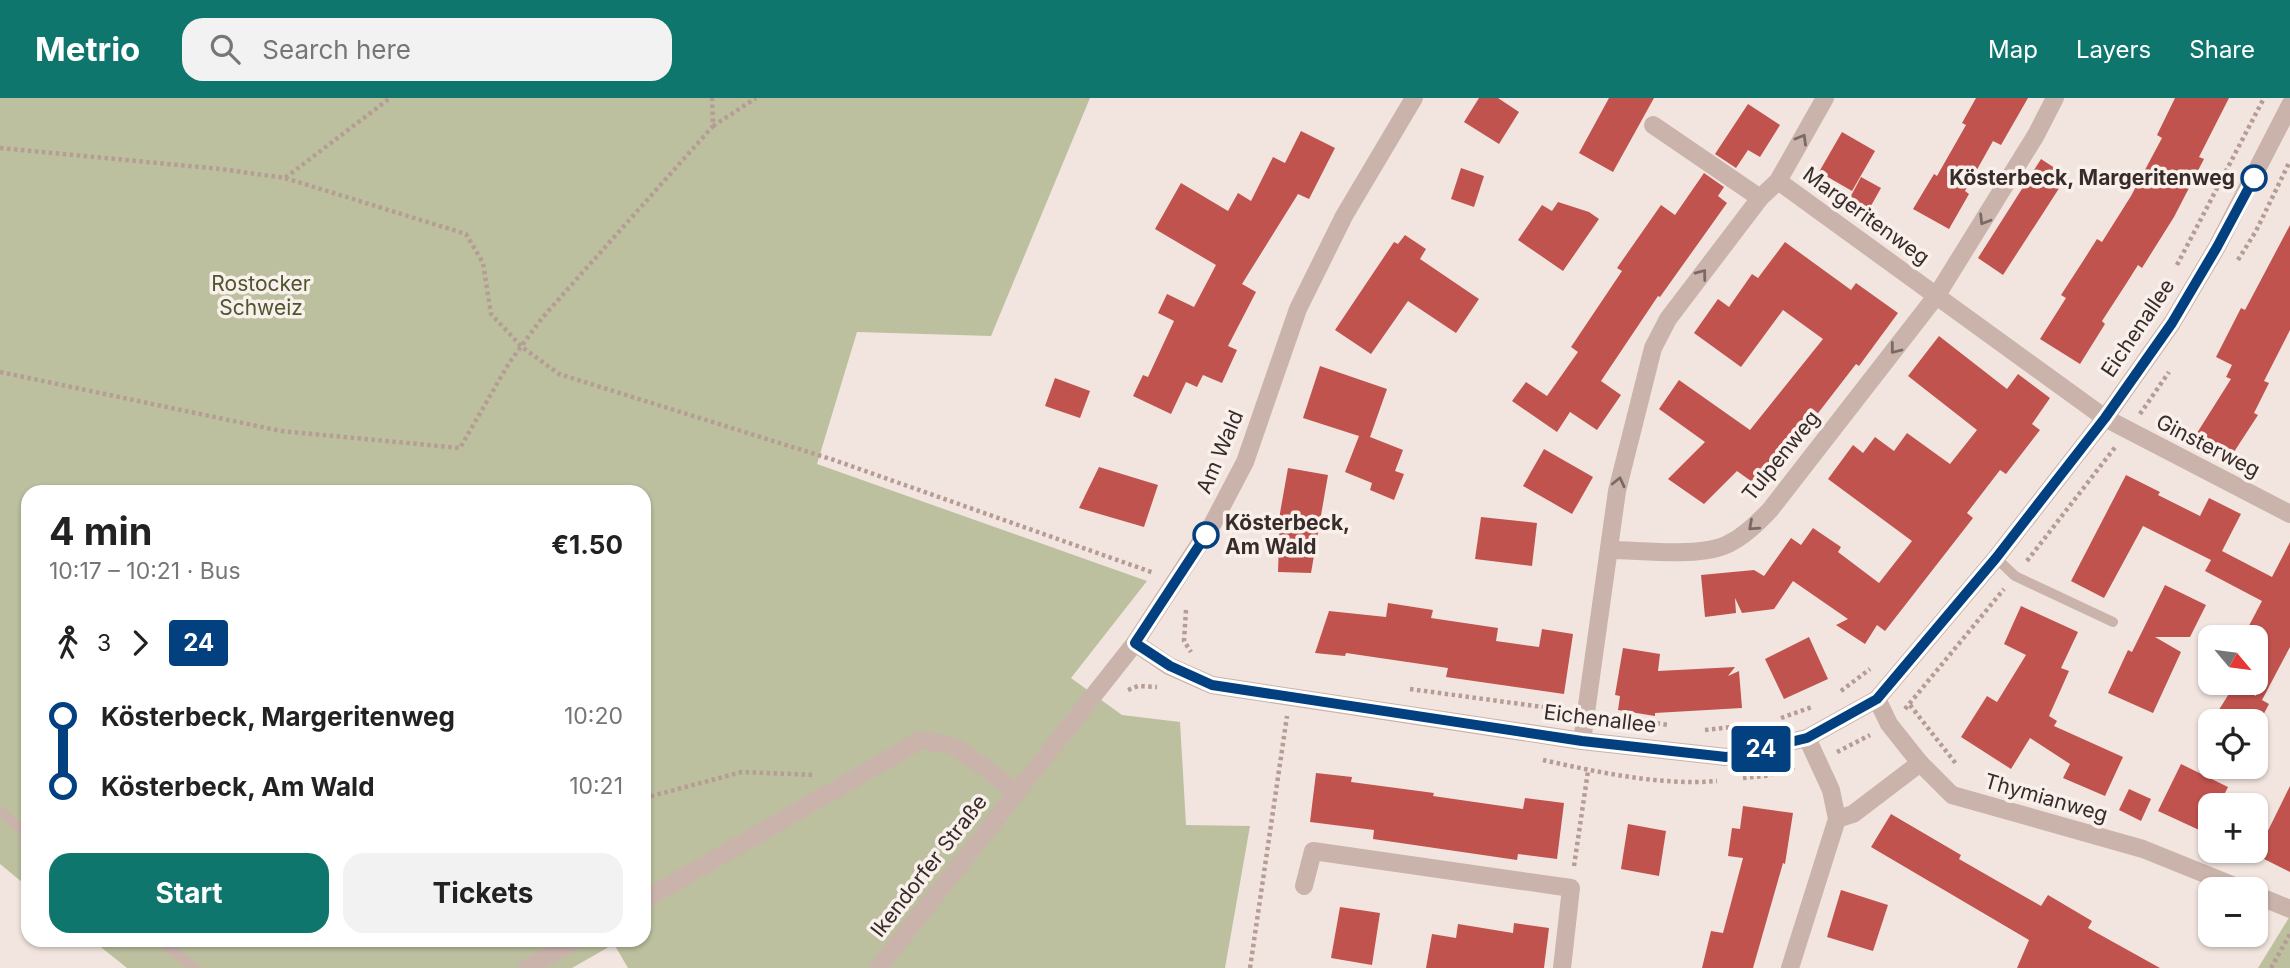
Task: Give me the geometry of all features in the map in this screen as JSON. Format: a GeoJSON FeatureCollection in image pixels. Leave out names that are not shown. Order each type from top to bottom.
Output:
{"type":"FeatureCollection","features":[{"type":"Feature","properties":{"kind":"street","name":"Am Wald"},"geometry":{"type":"LineString","coordinates":[[1016,793],[1135,643],[1213,523],[1245,462],[1298,309],[1338,227],[1414,98]]}},
{"type":"Feature","properties":{"kind":"street","name":"Margeritenweg"},"geometry":{"type":"LineString","coordinates":[[1825,98],[1778,181],[2105,418]]}},
{"type":"Feature","properties":{"kind":"street","name":"Margeritenweg"},"geometry":{"type":"LineString","coordinates":[[1937,295],[2036,135],[2055,98]]}},
{"type":"Feature","properties":{"kind":"street","name":"Eichenallee"},"geometry":{"type":"LineString","coordinates":[[1135,643],[1170,666],[1212,685],[1582,741],[1726,757],[1807,738],[1877,699],[1996,558],[2105,418],[2172,323],[2217,247],[2290,105]]}},
{"type":"Feature","properties":{"kind":"street"},"geometry":{"type":"LineString","coordinates":[[1653,125],[1760,198]]}},
{"type":"Feature","properties":{"kind":"street"},"geometry":{"type":"LineString","coordinates":[[1582,741],[1617,491],[1653,348],[1668,319],[1760,198],[1778,181]]}},
{"type":"Feature","properties":{"kind":"street","name":"Tulpenweg"},"geometry":{"type":"LineString","coordinates":[[1609,550],[1698,551],[1726,545],[1749,531],[1770,510],[1937,295]]}},
{"type":"Feature","properties":{"kind":"street","name":"Ginsterweg"},"geometry":{"type":"LineString","coordinates":[[2105,418],[2290,514]]}},
{"type":"Feature","properties":{"kind":"street","name":"Thymianweg"},"geometry":{"type":"LineString","coordinates":[[1877,699],[1889,724],[1920,763],[1952,795],[2143,849],[2212,877]]}},
{"type":"Feature","properties":{"kind":"street"},"geometry":{"type":"LineString","coordinates":[[1790,968],[1838,819],[1832,790],[1807,738]]}},
{"type":"Feature","properties":{"kind":"street"},"geometry":{"type":"LineString","coordinates":[[651,896],[921,740],[953,746],[1016,793]]}},
{"type":"Feature","properties":{"kind":"street"},"geometry":{"type":"LineString","coordinates":[[1838,819],[1853,814],[1920,763]]}},
{"type":"Feature","properties":{"kind":"street","name":"Ikendorfer Straße"},"geometry":{"type":"LineString","coordinates":[[877,968],[1016,793]]}},
{"type":"Feature","properties":{"kind":"street"},"geometry":{"type":"LineString","coordinates":[[1304,886],[1313,851],[1571,888],[1562,968]]}},
{"type":"Feature","properties":{"kind":"street"},"geometry":{"type":"LineString","coordinates":[[2268,900],[2290,908]]}},
{"type":"Feature","properties":{"kind":"street"},"geometry":{"type":"LineString","coordinates":[[527,968],[564,947]]}},
{"type":"Feature","properties":{"kind":"lane"},"geometry":{"type":"LineString","coordinates":[[1996,558],[2015,576],[2113,622]]}},
{"type":"Feature","properties":{"kind":"lane"},"geometry":{"type":"LineString","coordinates":[[0,811],[21,829]]}},
{"type":"Feature","properties":{"kind":"lane"},"geometry":{"type":"LineString","coordinates":[[168,947],[195,968]]}},
{"type":"Feature","properties":{"kind":"path"},"geometry":{"type":"LineString","coordinates":[[285,178],[390,98]]}},
{"type":"Feature","properties":{"kind":"path"},"geometry":{"type":"LineString","coordinates":[[712,98],[712,126]]}},
{"type":"Feature","properties":{"kind":"path"},"geometry":{"type":"LineString","coordinates":[[0,372],[281,431],[460,448],[509,363],[542,318],[712,126],[756,98]]}},
{"type":"Feature","properties":{"kind":"path"},"geometry":{"type":"LineString","coordinates":[[2115,360],[2174,272],[2264,98]]}},
{"type":"Feature","properties":{"kind":"path"},"geometry":{"type":"LineString","coordinates":[[0,148],[220,169],[285,178],[466,234],[483,263],[491,314],[522,347],[559,374],[834,460],[1176,581],[1191,590],[1185,610],[1184,640],[1194,658]]}},
{"type":"Feature","properties":{"kind":"path"},"geometry":{"type":"LineString","coordinates":[[2234,267],[2256,231],[2290,161]]}},
{"type":"Feature","properties":{"kind":"path"},"geometry":{"type":"LineString","coordinates":[[1740,779],[1765,776],[1819,761],[1889,724],[1909,705],[2015,576],[2128,430],[2170,369]]}},
{"type":"Feature","properties":{"kind":"path"},"geometry":{"type":"LineString","coordinates":[[1836,694],[1879,662]]}},
{"type":"Feature","properties":{"kind":"path"},"geometry":{"type":"LineString","coordinates":[[1104,683],[1118,694],[1138,686],[1154,686],[1165,691]]}},
{"type":"Feature","properties":{"kind":"path"},"geometry":{"type":"LineString","coordinates":[[1410,689],[1677,726]]}},
{"type":"Feature","properties":{"kind":"path"},"geometry":{"type":"LineString","coordinates":[[1250,968],[1290,698]]}},
{"type":"Feature","properties":{"kind":"path"},"geometry":{"type":"LineString","coordinates":[[1703,730],[1770,722],[1814,706]]}},
{"type":"Feature","properties":{"kind":"path"},"geometry":{"type":"LineString","coordinates":[[1273,720],[1299,724]]}},
{"type":"Feature","properties":{"kind":"path"},"geometry":{"type":"LineString","coordinates":[[1571,888],[1588,770],[1582,741]]}},
{"type":"Feature","properties":{"kind":"path"},"geometry":{"type":"LineString","coordinates":[[1540,760],[1588,770],[1691,783],[1728,780]]}},
{"type":"Feature","properties":{"kind":"path"},"geometry":{"type":"LineString","coordinates":[[651,796],[742,772],[819,775]]}},
{"type":"Feature","properties":{"kind":"path"},"geometry":{"type":"LineString","coordinates":[[2271,968],[2290,934]]}},
{"type":"Feature","properties":{"kind":"green space","name":"Rostocker Schweiz"},"geometry":{"type":"Polygon","coordinates":[[[0,98],[1090,98],[991,336],[857,332],[817,464],[1147,581],[1071,678],[1122,715],[1180,722],[1186,825],[1250,826],[1225,968],[628,968],[616,947],[651,947],[651,485],[21,485],[21,881],[0,864],[0,98]]]}},
{"type":"Feature","properties":{"kind":"green space"},"geometry":{"type":"Polygon","coordinates":[[[2290,916],[2290,968],[2258,968],[2290,916]]]}},
{"type":"Feature","properties":{"kind":"green space"},"geometry":{"type":"Polygon","coordinates":[[[101,947],[609,947],[572,968],[127,968],[101,947]]]}},
{"type":"Feature","properties":{"kind":"building"},"geometry":{"type":"Polygon","coordinates":[[[1479,98],[1498,98],[1519,112],[1499,144],[1464,122],[1479,98]]]}},
{"type":"Feature","properties":{"kind":"building"},"geometry":{"type":"Polygon","coordinates":[[[1609,98],[1654,98],[1613,172],[1579,153],[1609,98]]]}},
{"type":"Feature","properties":{"kind":"building"},"geometry":{"type":"Polygon","coordinates":[[[1976,98],[2028,98],[2001,145],[1993,141],[1965,191],[1969,194],[1949,229],[1913,209],[1934,174],[1937,176],[1966,125],[1962,123],[1976,98]]]}},
{"type":"Feature","properties":{"kind":"building"},"geometry":{"type":"Polygon","coordinates":[[[2175,98],[2229,98],[2199,157],[2204,159],[2174,217],[2142,268],[2138,265],[2102,321],[2105,324],[2080,364],[2040,339],[2066,298],[2061,295],[2097,239],[2102,242],[2131,196],[2162,138],[2157,135],[2175,98]]]}},
{"type":"Feature","properties":{"kind":"building"},"geometry":{"type":"Polygon","coordinates":[[[1748,104],[1780,125],[1760,157],[1748,150],[1736,168],[1715,154],[1748,104]]]}},
{"type":"Feature","properties":{"kind":"building"},"geometry":{"type":"Polygon","coordinates":[[[1301,131],[1335,148],[1309,199],[1298,194],[1242,284],[1256,292],[1228,346],[1237,350],[1222,383],[1203,375],[1197,387],[1186,382],[1171,414],[1133,396],[1143,375],[1148,377],[1174,321],[1158,313],[1167,294],[1194,307],[1216,265],[1155,229],[1181,183],[1228,211],[1238,193],[1251,201],[1273,157],[1285,163],[1301,131]]]}},
{"type":"Feature","properties":{"kind":"building"},"geometry":{"type":"Polygon","coordinates":[[[1842,132],[1875,151],[1852,191],[1819,172],[1842,132]]]}},
{"type":"Feature","properties":{"kind":"building"},"geometry":{"type":"Polygon","coordinates":[[[2041,159],[2067,176],[2003,275],[1978,258],[2041,159]]]}},
{"type":"Feature","properties":{"kind":"building"},"geometry":{"type":"Polygon","coordinates":[[[1461,168],[1484,176],[1474,207],[1451,199],[1461,168]]]}},
{"type":"Feature","properties":{"kind":"building"},"geometry":{"type":"Polygon","coordinates":[[[1704,173],[1724,187],[1718,196],[1727,203],[1660,297],[1658,296],[1601,381],[1621,395],[1597,430],[1570,412],[1557,432],[1512,401],[1526,382],[1547,396],[1578,352],[1571,347],[1622,271],[1617,268],[1661,205],[1675,215],[1704,173]]]}},
{"type":"Feature","properties":{"kind":"building"},"geometry":{"type":"Polygon","coordinates":[[[1861,177],[1881,188],[1863,220],[1844,209],[1861,177]]]}},
{"type":"Feature","properties":{"kind":"building"},"geometry":{"type":"Polygon","coordinates":[[[1558,202],[1589,212],[1599,219],[1563,271],[1518,240],[1542,205],[1552,211],[1558,202]]]}},
{"type":"Feature","properties":{"kind":"building"},"geometry":{"type":"Polygon","coordinates":[[[2290,225],[2290,330],[2264,381],[2269,383],[2254,413],[2258,415],[2232,455],[2197,433],[2231,379],[2226,377],[2232,365],[2216,357],[2241,308],[2245,310],[2290,225]]]}},
{"type":"Feature","properties":{"kind":"building"},"geometry":{"type":"Polygon","coordinates":[[[1405,235],[1426,249],[1420,259],[1479,299],[1456,333],[1408,301],[1371,354],[1335,330],[1394,242],[1398,244],[1405,235]]]}},
{"type":"Feature","properties":{"kind":"building"},"geometry":{"type":"Polygon","coordinates":[[[1785,242],[1851,290],[1856,283],[1898,313],[1762,489],[1737,471],[1704,504],[1668,479],[1705,442],[1659,409],[1679,380],[1750,430],[1823,339],[1783,310],[1741,367],[1694,333],[1718,299],[1729,307],[1752,274],[1758,278],[1785,242]]]}},
{"type":"Feature","properties":{"kind":"building"},"geometry":{"type":"Polygon","coordinates":[[[1939,336],[2007,389],[2018,374],[2050,398],[2032,424],[2040,430],[2006,474],[2000,470],[1967,513],[1973,518],[1885,631],[1877,625],[1865,644],[1836,625],[1848,619],[1793,581],[1774,609],[1742,613],[1735,598],[1736,613],[1705,617],[1701,575],[1754,570],[1764,576],[1791,538],[1801,545],[1813,528],[1841,547],[1838,552],[1879,583],[1912,541],[1828,479],[1853,445],[1863,453],[1875,437],[1894,451],[1907,433],[1950,464],[1977,430],[1908,376],[1939,336]]]}},
{"type":"Feature","properties":{"kind":"building"},"geometry":{"type":"Polygon","coordinates":[[[1320,366],[1387,389],[1370,437],[1403,450],[1395,471],[1404,474],[1394,500],[1370,490],[1372,483],[1345,472],[1359,436],[1303,418],[1320,366]]]}},
{"type":"Feature","properties":{"kind":"building"},"geometry":{"type":"Polygon","coordinates":[[[1055,378],[1090,391],[1080,418],[1045,406],[1055,378]]]}},
{"type":"Feature","properties":{"kind":"building"},"geometry":{"type":"Polygon","coordinates":[[[1544,449],[1593,477],[1572,514],[1523,486],[1544,449]]]}},
{"type":"Feature","properties":{"kind":"building"},"geometry":{"type":"Polygon","coordinates":[[[1099,467],[1158,485],[1144,527],[1079,508],[1099,467]]]}},
{"type":"Feature","properties":{"kind":"building"},"geometry":{"type":"Polygon","coordinates":[[[1288,468],[1328,475],[1311,573],[1278,572],[1280,513],[1288,468]]]}},
{"type":"Feature","properties":{"kind":"building"},"geometry":{"type":"Polygon","coordinates":[[[2126,475],[2200,516],[2209,498],[2241,514],[2222,551],[2272,577],[2290,542],[2290,647],[2268,689],[2268,625],[2249,625],[2262,601],[2205,571],[2211,560],[2143,526],[2104,598],[2071,581],[2126,475]]]}},
{"type":"Feature","properties":{"kind":"building"},"geometry":{"type":"Polygon","coordinates":[[[1481,517],[1537,523],[1532,566],[1475,559],[1481,517]]]}},
{"type":"Feature","properties":{"kind":"building"},"geometry":{"type":"Polygon","coordinates":[[[2165,585],[2206,605],[2190,637],[2155,637],[2181,652],[2153,713],[2108,693],[2128,650],[2132,652],[2165,585]]]}},
{"type":"Feature","properties":{"kind":"building"},"geometry":{"type":"Polygon","coordinates":[[[1388,603],[1433,610],[1431,618],[1498,628],[1496,641],[1539,647],[1542,629],[1573,634],[1564,694],[1446,677],[1448,668],[1346,653],[1345,656],[1315,653],[1329,611],[1386,617],[1388,603]]]}},
{"type":"Feature","properties":{"kind":"building"},"geometry":{"type":"Polygon","coordinates":[[[2021,606],[2078,632],[2061,668],[2069,671],[2049,716],[2057,721],[2054,726],[2123,757],[2105,796],[2063,778],[2070,764],[2030,738],[2011,769],[1961,737],[1987,696],[1997,702],[2026,655],[2004,644],[2021,606]]]}},
{"type":"Feature","properties":{"kind":"building"},"geometry":{"type":"Polygon","coordinates":[[[1809,637],[1828,679],[1784,699],[1765,659],[1809,637]]]}},
{"type":"Feature","properties":{"kind":"building"},"geometry":{"type":"Polygon","coordinates":[[[1623,648],[1660,654],[1658,671],[1735,667],[1728,676],[1739,671],[1742,708],[1655,713],[1655,716],[1618,710],[1620,696],[1615,695],[1623,648]]]}},
{"type":"Feature","properties":{"kind":"building"},"geometry":{"type":"Polygon","coordinates":[[[2228,695],[2265,695],[2262,700],[2269,704],[2266,709],[2219,709],[2228,695]]]}},
{"type":"Feature","properties":{"kind":"building"},"geometry":{"type":"Polygon","coordinates":[[[2181,764],[2198,772],[2198,779],[2212,779],[2228,787],[2225,793],[2198,793],[2198,829],[2158,811],[2181,764]]]}},
{"type":"Feature","properties":{"kind":"building"},"geometry":{"type":"Polygon","coordinates":[[[1316,773],[1352,777],[1351,782],[1523,809],[1525,798],[1564,803],[1557,859],[1518,854],[1517,860],[1373,839],[1374,830],[1310,822],[1316,773]]]}},
{"type":"Feature","properties":{"kind":"building"},"geometry":{"type":"Polygon","coordinates":[[[2290,786],[2290,872],[2268,861],[2268,831],[2290,786]]]}},
{"type":"Feature","properties":{"kind":"building"},"geometry":{"type":"Polygon","coordinates":[[[2129,789],[2151,799],[2141,821],[2119,810],[2129,789]]]}},
{"type":"Feature","properties":{"kind":"building"},"geometry":{"type":"Polygon","coordinates":[[[1743,806],[1793,813],[1785,864],[1783,863],[1753,968],[1702,968],[1711,931],[1723,933],[1743,858],[1728,856],[1732,828],[1740,829],[1743,806]]]}},
{"type":"Feature","properties":{"kind":"building"},"geometry":{"type":"Polygon","coordinates":[[[1891,814],[1961,855],[1959,859],[2041,906],[2048,895],[2092,921],[2088,928],[2160,968],[2017,968],[2029,940],[1871,847],[1891,814]]]}},
{"type":"Feature","properties":{"kind":"building"},"geometry":{"type":"Polygon","coordinates":[[[1628,824],[1666,831],[1659,876],[1621,869],[1628,824]]]}},
{"type":"Feature","properties":{"kind":"building"},"geometry":{"type":"Polygon","coordinates":[[[1841,890],[1888,905],[1873,951],[1827,937],[1841,890]]]}},
{"type":"Feature","properties":{"kind":"building"},"geometry":{"type":"Polygon","coordinates":[[[1340,907],[1380,913],[1372,965],[1331,958],[1340,907]]]}},
{"type":"Feature","properties":{"kind":"building"},"geometry":{"type":"Polygon","coordinates":[[[1514,923],[1549,928],[1544,968],[1426,968],[1432,934],[1456,938],[1458,924],[1513,933],[1514,923]]]}},
{"type":"Feature","properties":{"kind":"bus line","name":"24"},"geometry":{"type":"LineString","coordinates":[[1206,535],[1135,643],[1170,666],[1212,685],[1582,741],[1726,757],[1807,738],[1877,699],[1996,558],[2105,418],[2172,323],[2254,178]]}},
{"type":"Feature","properties":{"kind":"place","name":"Kösterbeck, Margeritenweg"},"geometry":{"type":"Point","coordinates":[2254,178]}},
{"type":"Feature","properties":{"kind":"place","name":"Kösterbeck, Am Wald"},"geometry":{"type":"Point","coordinates":[1206,535]}}]}
